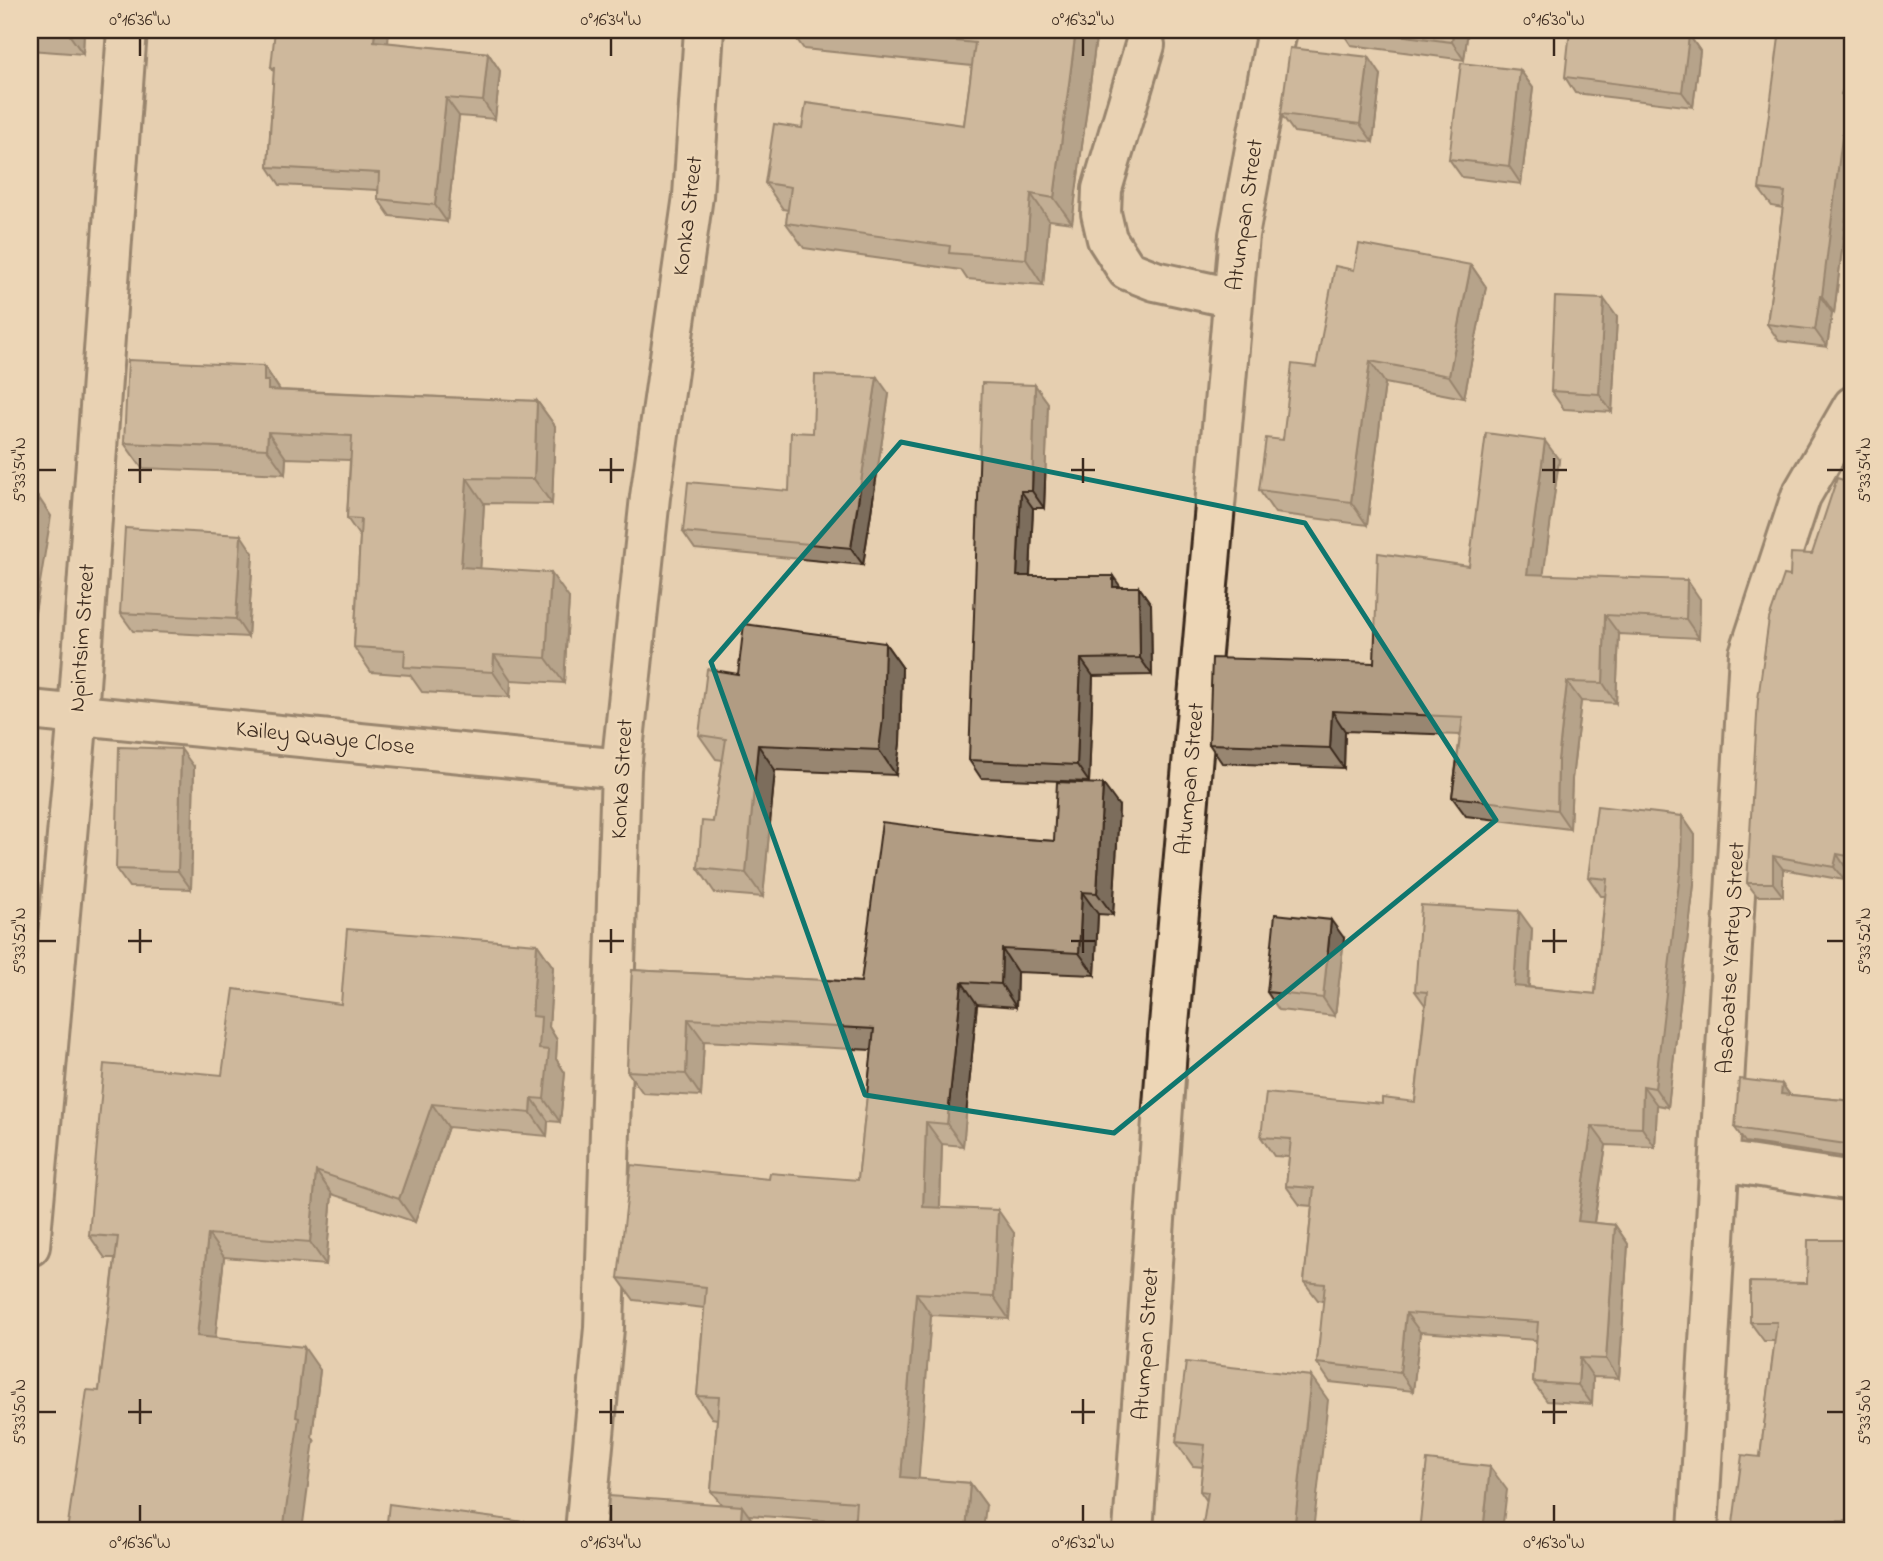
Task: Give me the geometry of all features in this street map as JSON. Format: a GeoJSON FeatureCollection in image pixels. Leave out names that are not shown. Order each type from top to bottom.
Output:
{"type":"FeatureCollection","features":[{"type":"Feature","properties":{"kind":"street","name":"Npintsim Street"},"geometry":{"type":"LineString","coordinates":[[30,1246],[78,714],[127,30]]}},
{"type":"Feature","properties":{"kind":"street","name":"Konka Street"},"geometry":{"type":"LineString","coordinates":[[585,1531],[604,1328],[621,769],[650,497],[693,196],[704,30]]}},
{"type":"Feature","properties":{"kind":"street","name":"Atumpan Street"},"geometry":{"type":"LineString","coordinates":[[1133,1531],[1168,1036],[1241,225],[1277,30]]}},
{"type":"Feature","properties":{"kind":"street"},"geometry":{"type":"LineString","coordinates":[[1145,45],[1102,189],[1101,213],[1107,239],[1127,270],[1155,281],[1234,299]]}},
{"type":"Feature","properties":{"kind":"street","name":"Asafoatse Yartey Street"},"geometry":{"type":"LineString","coordinates":[[1698,1531],[1749,654],[1801,496],[1853,406]]}},
{"type":"Feature","properties":{"kind":"street","name":"Kailey Quaye Close"},"geometry":{"type":"LineString","coordinates":[[30,710],[621,769]]}},
{"type":"Feature","properties":{"kind":"street"},"geometry":{"type":"LineString","coordinates":[[1721,1161],[1853,1181]]}},
{"type":"Feature","properties":{"kind":"highlighted area"},"geometry":{"type":"Polygon","coordinates":[[[901,442],[1305,523],[1496,820],[1114,1133],[865,1095],[711,662],[901,442]]]}},
{"type":"Feature","properties":{"kind":"building"},"geometry":{"type":"Polygon","coordinates":[[[275,30],[375,30],[374,41],[488,53],[483,101],[446,98],[435,205],[378,199],[379,173],[268,167],[274,68],[271,67],[275,30]]]}},
{"type":"Feature","properties":{"kind":"building"},"geometry":{"type":"Polygon","coordinates":[[[845,30],[1076,30],[1054,198],[1031,194],[1026,259],[949,253],[950,246],[786,223],[791,187],[765,183],[774,124],[802,128],[806,103],[964,125],[975,43],[845,30]]]}},
{"type":"Feature","properties":{"kind":"building"},"geometry":{"type":"Polygon","coordinates":[[[1359,30],[1453,30],[1452,42],[1359,30]]]}},
{"type":"Feature","properties":{"kind":"building"},"geometry":{"type":"Polygon","coordinates":[[[1570,30],[1680,30],[1679,34],[1689,36],[1682,92],[1565,77],[1570,30]]]}},
{"type":"Feature","properties":{"kind":"building"},"geometry":{"type":"Polygon","coordinates":[[[1780,30],[1853,30],[1853,65],[1841,94],[1847,98],[1822,296],[1815,330],[1767,324],[1785,192],[1759,189],[1780,30]]]}},
{"type":"Feature","properties":{"kind":"building"},"geometry":{"type":"Polygon","coordinates":[[[1290,48],[1369,57],[1360,124],[1281,114],[1290,48]]]}},
{"type":"Feature","properties":{"kind":"building"},"geometry":{"type":"Polygon","coordinates":[[[1461,63],[1520,70],[1509,166],[1449,159],[1461,63]]]}},
{"type":"Feature","properties":{"kind":"building"},"geometry":{"type":"Polygon","coordinates":[[[1359,244],[1471,265],[1449,376],[1370,361],[1351,502],[1259,490],[1266,438],[1283,440],[1292,364],[1316,367],[1335,266],[1354,270],[1359,244]]]}},
{"type":"Feature","properties":{"kind":"building"},"geometry":{"type":"Polygon","coordinates":[[[1555,297],[1604,299],[1599,394],[1551,391],[1555,297]]]}},
{"type":"Feature","properties":{"kind":"building"},"geometry":{"type":"Polygon","coordinates":[[[128,360],[264,366],[264,381],[268,381],[268,390],[537,401],[534,479],[467,478],[461,567],[551,573],[546,658],[494,655],[493,672],[404,667],[405,650],[354,647],[361,519],[347,518],[352,436],[268,432],[267,449],[124,443],[128,360]]]}},
{"type":"Feature","properties":{"kind":"building"},"geometry":{"type":"Polygon","coordinates":[[[815,375],[877,377],[851,548],[683,532],[688,482],[789,491],[791,432],[813,433],[815,375]]]}},
{"type":"Feature","properties":{"kind":"building"},"geometry":{"type":"Polygon","coordinates":[[[982,383],[1035,385],[1032,491],[1021,491],[1017,576],[1113,576],[1113,587],[1139,587],[1140,658],[1081,659],[1077,765],[969,760],[982,383]]]}},
{"type":"Feature","properties":{"kind":"building"},"geometry":{"type":"Polygon","coordinates":[[[1486,433],[1545,441],[1527,574],[1687,580],[1686,619],[1605,615],[1603,683],[1567,682],[1558,760],[1557,810],[1452,797],[1463,717],[1332,711],[1330,748],[1209,744],[1212,658],[1374,663],[1378,553],[1469,566],[1486,433]]]}},
{"type":"Feature","properties":{"kind":"building"},"geometry":{"type":"Polygon","coordinates":[[[1853,475],[1853,857],[1837,854],[1834,867],[1773,856],[1773,883],[1747,883],[1758,699],[1769,619],[1784,575],[1790,576],[1791,553],[1812,554],[1837,478],[1850,482],[1853,475]]]}},
{"type":"Feature","properties":{"kind":"building"},"geometry":{"type":"Polygon","coordinates":[[[30,497],[39,498],[30,551],[30,497]]]}},
{"type":"Feature","properties":{"kind":"building"},"geometry":{"type":"Polygon","coordinates":[[[125,528],[241,535],[236,619],[120,613],[125,528]]]}},
{"type":"Feature","properties":{"kind":"building"},"geometry":{"type":"Polygon","coordinates":[[[744,624],[885,643],[883,719],[879,750],[758,745],[746,873],[698,868],[702,821],[713,822],[726,739],[699,735],[707,669],[738,674],[744,624]]]}},
{"type":"Feature","properties":{"kind":"building"},"geometry":{"type":"Polygon","coordinates":[[[119,747],[181,749],[178,871],[116,869],[119,747]]]}},
{"type":"Feature","properties":{"kind":"building"},"geometry":{"type":"Polygon","coordinates":[[[1057,782],[1103,784],[1097,893],[1082,892],[1079,953],[1002,949],[1001,984],[962,982],[947,1124],[926,1122],[923,1207],[998,1210],[994,1297],[916,1293],[901,1477],[970,1483],[966,1531],[854,1531],[856,1502],[711,1491],[719,1397],[697,1396],[706,1287],[618,1278],[631,1165],[769,1179],[770,1173],[858,1180],[874,1029],[688,1019],[686,1074],[627,1071],[632,970],[861,982],[882,822],[1007,838],[1054,841],[1057,782]]]}},
{"type":"Feature","properties":{"kind":"building"},"geometry":{"type":"Polygon","coordinates":[[[1597,806],[1682,816],[1681,865],[1655,1088],[1643,1086],[1642,1128],[1592,1126],[1578,1221],[1615,1225],[1606,1359],[1580,1358],[1578,1385],[1533,1382],[1538,1322],[1406,1313],[1400,1372],[1317,1363],[1325,1284],[1304,1282],[1314,1188],[1286,1186],[1291,1139],[1261,1137],[1266,1093],[1382,1104],[1382,1098],[1415,1102],[1427,992],[1415,991],[1421,905],[1519,911],[1514,986],[1595,994],[1607,879],[1588,877],[1597,806]]]}},
{"type":"Feature","properties":{"kind":"building"},"geometry":{"type":"Polygon","coordinates":[[[1275,914],[1331,920],[1323,998],[1267,992],[1275,914]]]}},
{"type":"Feature","properties":{"kind":"building"},"geometry":{"type":"Polygon","coordinates":[[[347,929],[537,944],[532,1016],[541,1017],[539,1049],[549,1050],[544,1099],[532,1098],[531,1113],[432,1104],[399,1199],[316,1171],[310,1242],[208,1234],[197,1336],[304,1347],[296,1417],[299,1418],[283,1531],[67,1531],[87,1390],[99,1391],[118,1237],[89,1235],[104,1064],[222,1075],[234,989],[341,1004],[347,929]]]}},
{"type":"Feature","properties":{"kind":"building"},"geometry":{"type":"Polygon","coordinates":[[[1739,1079],[1782,1084],[1781,1094],[1853,1101],[1853,1145],[1735,1128],[1739,1079]]]}},
{"type":"Feature","properties":{"kind":"building"},"geometry":{"type":"Polygon","coordinates":[[[1808,1240],[1853,1240],[1853,1521],[1803,1522],[1802,1531],[1732,1531],[1742,1455],[1760,1457],[1777,1322],[1750,1322],[1750,1282],[1807,1283],[1808,1240]]]}},
{"type":"Feature","properties":{"kind":"building"},"geometry":{"type":"Polygon","coordinates":[[[1186,1362],[1311,1376],[1294,1531],[1202,1531],[1208,1492],[1200,1491],[1205,1445],[1176,1442],[1186,1362]]]}},
{"type":"Feature","properties":{"kind":"building"},"geometry":{"type":"Polygon","coordinates":[[[1427,1460],[1490,1467],[1483,1531],[1419,1531],[1427,1460]]]}},
{"type":"Feature","properties":{"kind":"building"},"geometry":{"type":"Polygon","coordinates":[[[609,1496],[742,1506],[740,1531],[607,1531],[609,1496]]]}},
{"type":"Feature","properties":{"kind":"building"},"geometry":{"type":"Polygon","coordinates":[[[389,1504],[525,1522],[524,1531],[386,1531],[389,1504]]]}}]}
